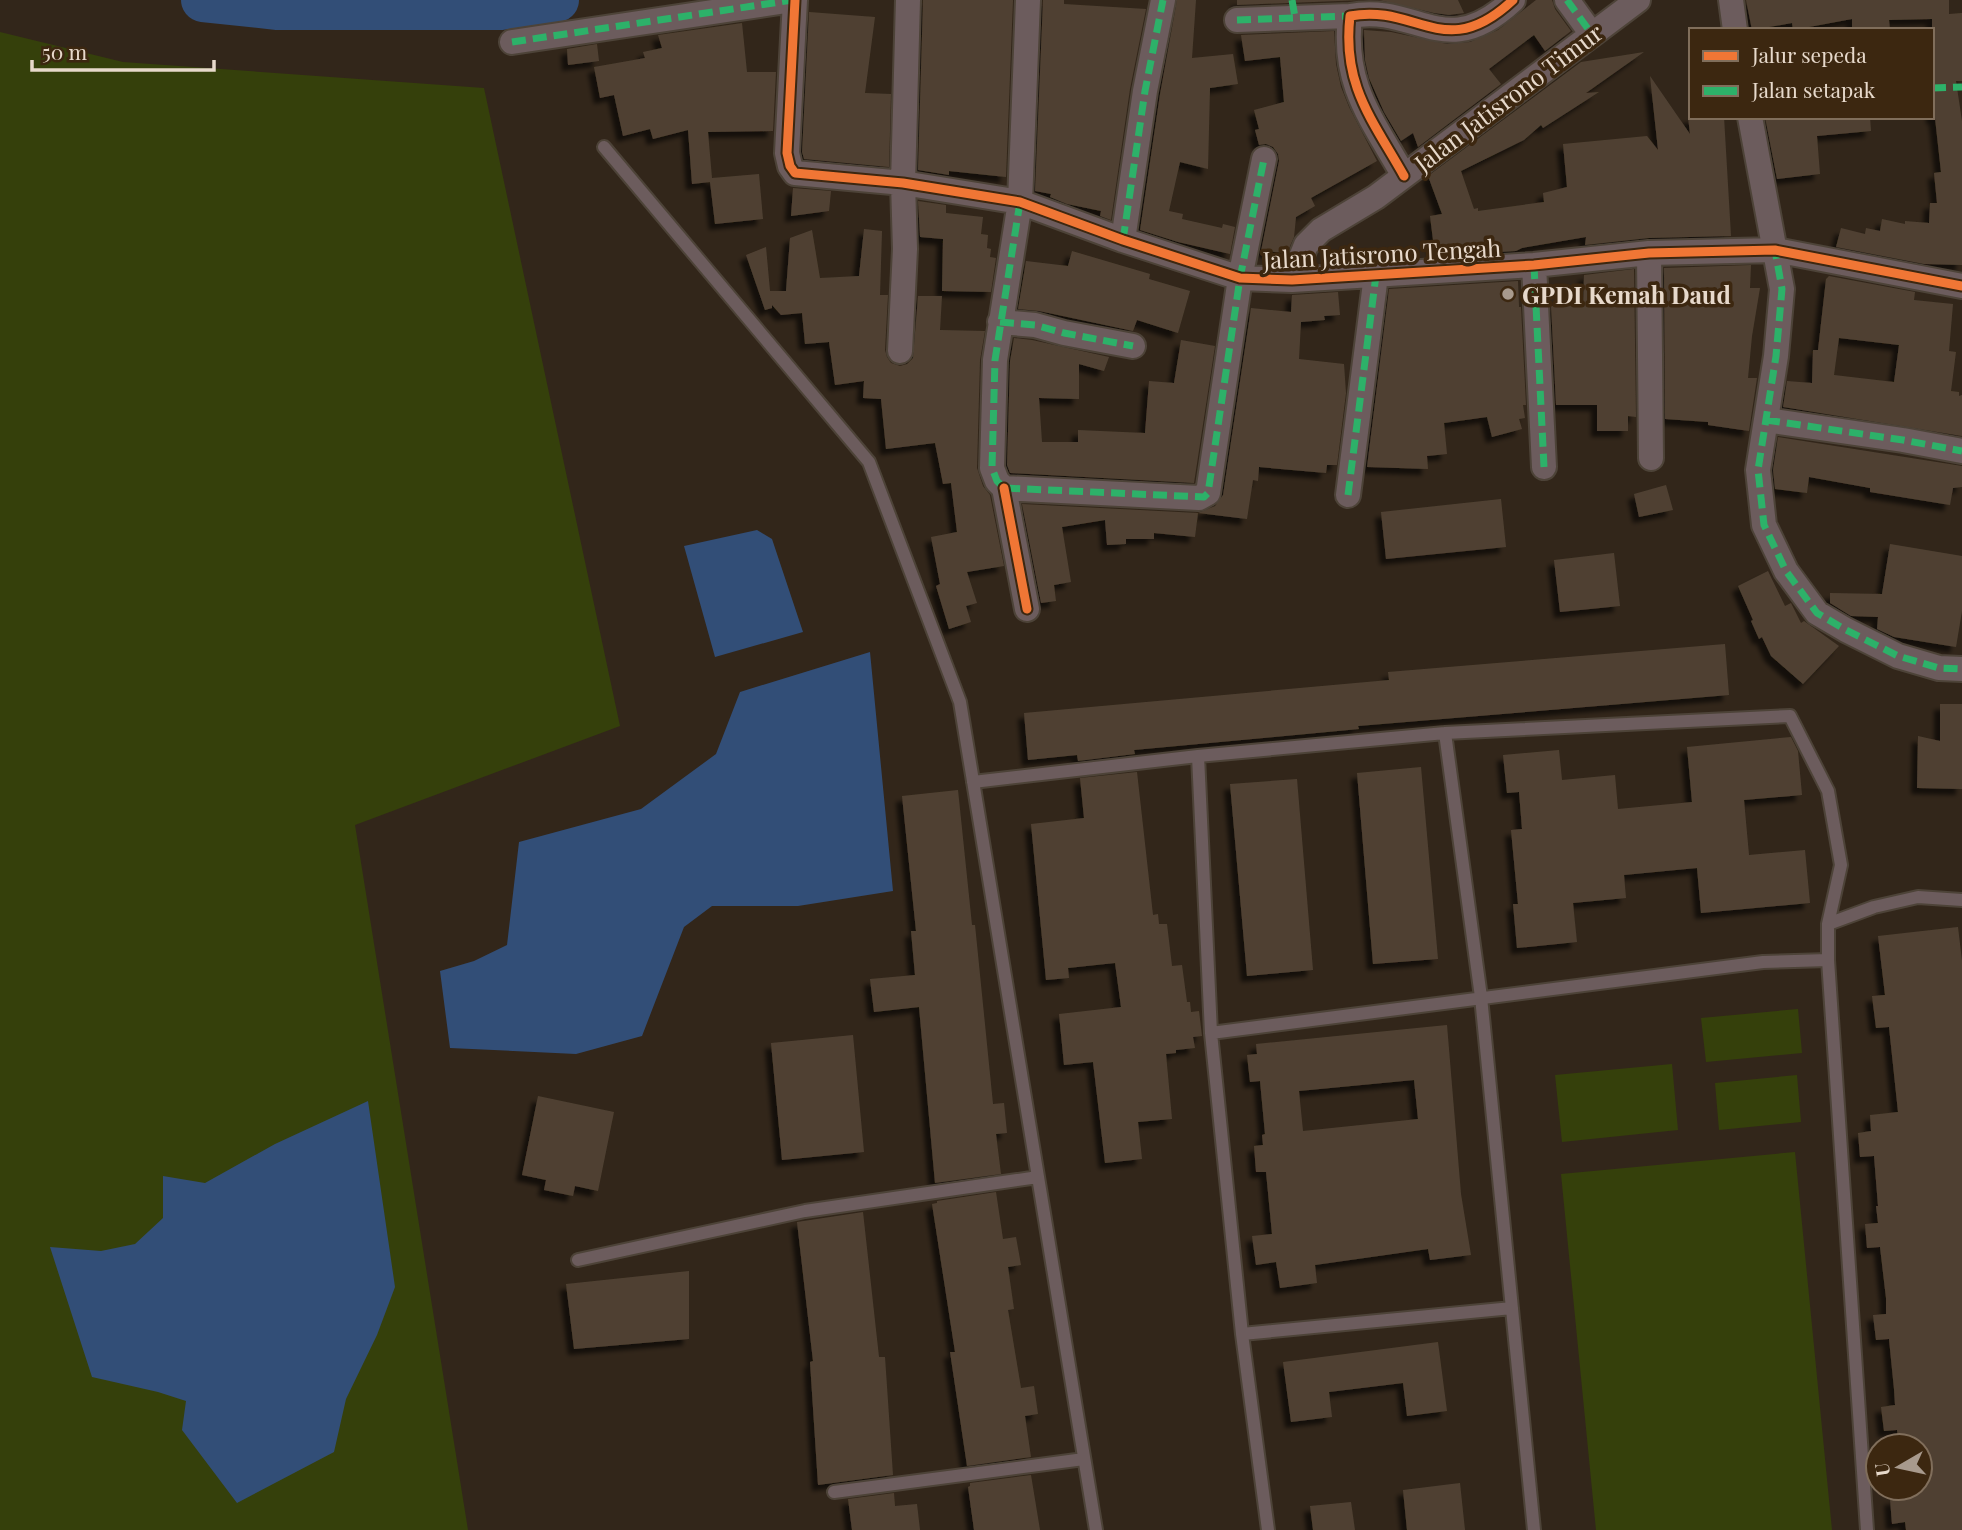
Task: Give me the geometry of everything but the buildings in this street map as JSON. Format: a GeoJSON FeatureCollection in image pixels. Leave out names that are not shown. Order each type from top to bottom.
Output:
{"type":"FeatureCollection","features":[{"type":"Feature","properties":{"kind":"street"},"geometry":{"type":"LineString","coordinates":[[512,42],[794,0]]}},
{"type":"Feature","properties":{"kind":"street","name":"Jalan Jatisrono Tengah"},"geometry":{"type":"LineString","coordinates":[[794,0],[787,153],[795,173],[904,183],[1020,202],[1123,240],[1240,278],[1292,280],[1534,265],[1649,253],[1775,250],[1962,286]]}},
{"type":"Feature","properties":{"kind":"street"},"geometry":{"type":"LineString","coordinates":[[900,351],[905,249],[908,0]]}},
{"type":"Feature","properties":{"kind":"street"},"geometry":{"type":"LineString","coordinates":[[1027,609],[1001,485],[992,468],[995,360],[1020,202],[1028,0]]}},
{"type":"Feature","properties":{"kind":"street"},"geometry":{"type":"LineString","coordinates":[[1123,240],[1145,91],[1163,0]]}},
{"type":"Feature","properties":{"kind":"street"},"geometry":{"type":"LineString","coordinates":[[1237,20],[1294,8],[1350,16],[1374,7],[1442,30],[1458,31],[1497,16],[1513,0]]}},
{"type":"Feature","properties":{"kind":"street"},"geometry":{"type":"LineString","coordinates":[[1567,0],[1591,33]]}},
{"type":"Feature","properties":{"kind":"street","name":"Jalan Jatisrono Timur"},"geometry":{"type":"LineString","coordinates":[[1292,280],[1306,245],[1321,230],[1405,176],[1638,0]]}},
{"type":"Feature","properties":{"kind":"street"},"geometry":{"type":"LineString","coordinates":[[1731,0],[1735,28]]}},
{"type":"Feature","properties":{"kind":"street"},"geometry":{"type":"LineString","coordinates":[[1350,16],[1348,50],[1357,93],[1405,176]]}},
{"type":"Feature","properties":{"kind":"street"},"geometry":{"type":"LineString","coordinates":[[1750,119],[1782,289],[1776,356],[1758,470],[1764,525],[1786,571],[1817,613],[1898,656],[1939,668],[1962,670]]}},
{"type":"Feature","properties":{"kind":"street"},"geometry":{"type":"LineString","coordinates":[[1001,485],[1199,498],[1208,493],[1240,278],[1264,159]]}},
{"type":"Feature","properties":{"kind":"street"},"geometry":{"type":"LineString","coordinates":[[1649,253],[1651,458]]}},
{"type":"Feature","properties":{"kind":"street"},"geometry":{"type":"LineString","coordinates":[[1534,265],[1544,467]]}},
{"type":"Feature","properties":{"kind":"street"},"geometry":{"type":"LineString","coordinates":[[1348,495],[1376,275]]}},
{"type":"Feature","properties":{"kind":"street"},"geometry":{"type":"LineString","coordinates":[[1000,322],[1035,325],[1064,334],[1133,346]]}},
{"type":"Feature","properties":{"kind":"street"},"geometry":{"type":"LineString","coordinates":[[1766,420],[1962,451]]}},
{"type":"Feature","properties":{"kind":"lane"},"geometry":{"type":"LineString","coordinates":[[604,147],[869,462],[960,702],[1096,1530]]}},
{"type":"Feature","properties":{"kind":"lane"},"geometry":{"type":"LineString","coordinates":[[973,782],[1198,756],[1445,733],[1790,716],[1828,791],[1841,865],[1828,923],[1828,960],[1867,1530]]}},
{"type":"Feature","properties":{"kind":"lane"},"geometry":{"type":"LineString","coordinates":[[1445,733],[1481,997],[1534,1530]]}},
{"type":"Feature","properties":{"kind":"lane"},"geometry":{"type":"LineString","coordinates":[[1198,756],[1211,1033],[1242,1334],[1268,1530]]}},
{"type":"Feature","properties":{"kind":"lane"},"geometry":{"type":"LineString","coordinates":[[1828,923],[1874,907],[1918,897],[1962,900]]}},
{"type":"Feature","properties":{"kind":"lane"},"geometry":{"type":"LineString","coordinates":[[1211,1033],[1763,962],[1828,960]]}},
{"type":"Feature","properties":{"kind":"lane"},"geometry":{"type":"LineString","coordinates":[[578,1260],[805,1212],[1038,1177]]}},
{"type":"Feature","properties":{"kind":"lane"},"geometry":{"type":"LineString","coordinates":[[1242,1334],[1512,1308]]}},
{"type":"Feature","properties":{"kind":"lane"},"geometry":{"type":"LineString","coordinates":[[834,1492],[1084,1460]]}},
{"type":"Feature","properties":{"kind":"green space"},"geometry":{"type":"Polygon","coordinates":[[[0,32],[123,62],[484,88],[620,726],[355,825],[468,1530],[0,1530],[0,32]]]}},
{"type":"Feature","properties":{"kind":"green space"},"geometry":{"type":"Polygon","coordinates":[[[1798,1009],[1802,1053],[1706,1062],[1701,1018],[1798,1009]]]}},
{"type":"Feature","properties":{"kind":"green space"},"geometry":{"type":"Polygon","coordinates":[[[1672,1064],[1678,1130],[1562,1142],[1555,1075],[1672,1064]]]}},
{"type":"Feature","properties":{"kind":"green space"},"geometry":{"type":"Polygon","coordinates":[[[1797,1075],[1801,1122],[1719,1130],[1715,1083],[1797,1075]]]}},
{"type":"Feature","properties":{"kind":"green space"},"geometry":{"type":"Polygon","coordinates":[[[1795,1152],[1832,1530],[1596,1530],[1561,1174],[1795,1152]]]}},
{"type":"Feature","properties":{"kind":"water"},"geometry":{"type":"Polygon","coordinates":[[[757,530],[772,539],[803,632],[715,657],[684,546],[757,530]]]}},
{"type":"Feature","properties":{"kind":"water"},"geometry":{"type":"Polygon","coordinates":[[[870,652],[893,891],[798,906],[712,906],[684,927],[642,1036],[576,1054],[450,1048],[440,971],[474,961],[507,945],[519,842],[641,809],[716,754],[740,692],[870,652]]]}},
{"type":"Feature","properties":{"kind":"water"},"geometry":{"type":"Polygon","coordinates":[[[368,1101],[395,1287],[377,1335],[346,1399],[334,1452],[237,1503],[182,1430],[186,1401],[92,1377],[50,1247],[101,1251],[135,1244],[163,1218],[163,1176],[205,1183],[275,1144],[368,1101]]]}},
{"type":"Feature","properties":{"kind":"waterway"},"geometry":{"type":"LineString","coordinates":[[203,0],[278,8],[501,8],[557,0]]}},
{"type":"Feature","properties":{"kind":"marked path"},"geometry":{"type":"LineString","coordinates":[[512,42],[793,0]]}},
{"type":"Feature","properties":{"kind":"marked path"},"geometry":{"type":"LineString","coordinates":[[1123,240],[1145,91],[1163,0]]}},
{"type":"Feature","properties":{"kind":"marked path"},"geometry":{"type":"LineString","coordinates":[[1292,0],[1295,17]]}},
{"type":"Feature","properties":{"kind":"marked path"},"geometry":{"type":"LineString","coordinates":[[1567,0],[1591,33]]}},
{"type":"Feature","properties":{"kind":"marked path"},"geometry":{"type":"LineString","coordinates":[[1237,20],[1350,16]]}},
{"type":"Feature","properties":{"kind":"marked path"},"geometry":{"type":"LineString","coordinates":[[1934,88],[1962,87]]}},
{"type":"Feature","properties":{"kind":"marked path"},"geometry":{"type":"LineString","coordinates":[[1020,202],[995,360],[992,468],[997,481],[1004,488],[1204,497],[1208,493],[1240,278],[1264,159]]}},
{"type":"Feature","properties":{"kind":"marked path"},"geometry":{"type":"LineString","coordinates":[[1780,251],[1775,250],[1782,289],[1776,356],[1758,470],[1764,525],[1786,571],[1817,613],[1898,656],[1939,668],[1962,669]]}},
{"type":"Feature","properties":{"kind":"marked path"},"geometry":{"type":"LineString","coordinates":[[1534,265],[1544,467]]}},
{"type":"Feature","properties":{"kind":"marked path"},"geometry":{"type":"LineString","coordinates":[[1348,495],[1376,275]]}},
{"type":"Feature","properties":{"kind":"marked path"},"geometry":{"type":"LineString","coordinates":[[1000,322],[1035,325],[1133,346]]}},
{"type":"Feature","properties":{"kind":"marked path"},"geometry":{"type":"LineString","coordinates":[[1766,420],[1962,451]]}},
{"type":"Feature","properties":{"kind":"cycle path"},"geometry":{"type":"LineString","coordinates":[[795,0],[787,153],[795,173],[903,183],[1020,202],[1123,240],[1240,278],[1292,280],[1534,265],[1649,253],[1775,250],[1962,286]]}},
{"type":"Feature","properties":{"kind":"cycle path"},"geometry":{"type":"LineString","coordinates":[[1404,176],[1371,119],[1355,82],[1349,40],[1350,16],[1373,14],[1449,30],[1468,28],[1489,19],[1513,0]]}},
{"type":"Feature","properties":{"kind":"cycle path"},"geometry":{"type":"LineString","coordinates":[[1004,488],[1027,609]]}},
{"type":"Feature","properties":{"kind":"place","name":"GPDI Kemah Daud"},"geometry":{"type":"Point","coordinates":[1508,294]}}]}
